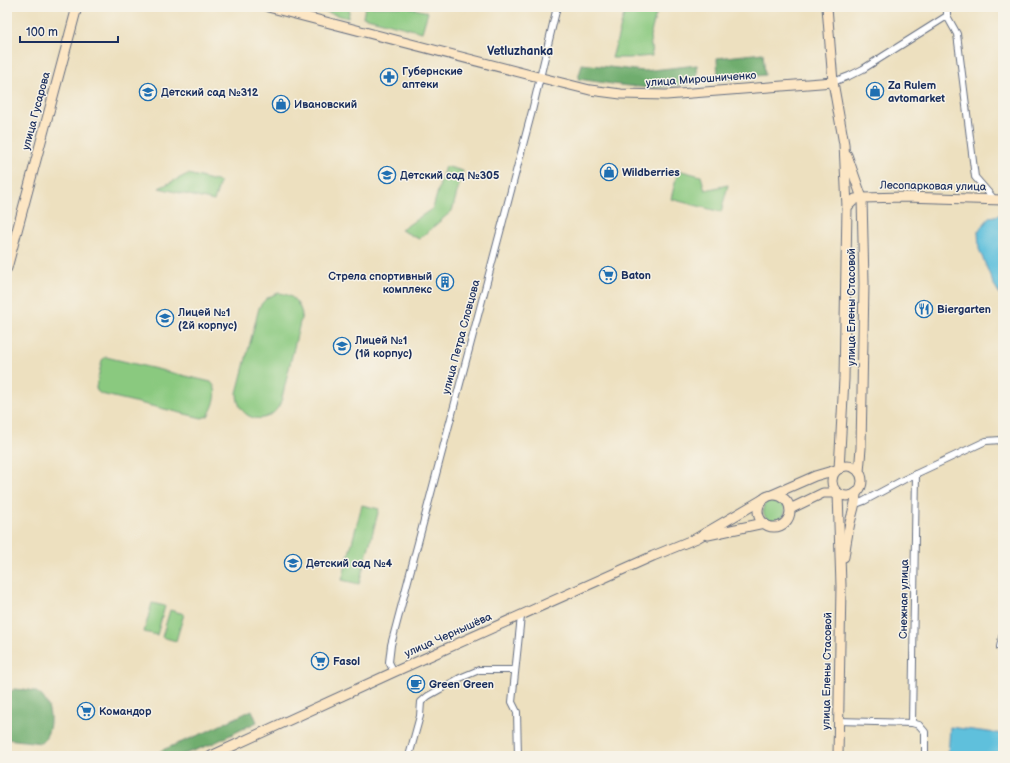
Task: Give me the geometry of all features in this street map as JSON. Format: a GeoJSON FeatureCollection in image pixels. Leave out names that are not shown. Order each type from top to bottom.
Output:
{"type":"FeatureCollection","features":[{"type":"Feature","properties":{"kind":"street","name":"улица Гусарова"},"geometry":{"type":"LineString","coordinates":[[7,268],[77,7]]}},
{"type":"Feature","properties":{"kind":"street","name":"улица Мирошниченко"},"geometry":{"type":"LineString","coordinates":[[268,7],[590,90],[621,94],[666,95],[833,82]]}},
{"type":"Feature","properties":{"kind":"street","name":"улица Петра Словцова"},"geometry":{"type":"LineString","coordinates":[[394,672],[389,662],[391,645],[557,7]]}},
{"type":"Feature","properties":{"kind":"street","name":"улица Елены Стасовой"},"geometry":{"type":"LineString","coordinates":[[827,7],[833,82],[844,144],[847,207],[844,379],[839,469]]}},
{"type":"Feature","properties":{"kind":"street"},"geometry":{"type":"LineString","coordinates":[[947,7],[947,16],[957,34],[975,177],[999,199]]}},
{"type":"Feature","properties":{"kind":"street"},"geometry":{"type":"LineString","coordinates":[[833,82],[863,69],[947,16]]}},
{"type":"Feature","properties":{"kind":"street","name":"улица Елены Стасовой"},"geometry":{"type":"LineString","coordinates":[[844,144],[862,198],[864,283],[862,448],[859,472]]}},
{"type":"Feature","properties":{"kind":"street","name":"Лесопарковая улица"},"geometry":{"type":"LineString","coordinates":[[862,198],[905,197],[999,199]]}},
{"type":"Feature","properties":{"kind":"street"},"geometry":{"type":"LineString","coordinates":[[847,207],[855,198],[862,198]]}},
{"type":"Feature","properties":{"kind":"street"},"geometry":{"type":"LineString","coordinates":[[856,504],[986,441],[1001,440],[1003,451]]}},
{"type":"Feature","properties":{"kind":"street"},"geometry":{"type":"LineString","coordinates":[[764,523],[759,517],[758,508],[759,504],[767,497],[778,495],[781,496],[788,502],[790,509],[823,493],[838,493],[847,496],[856,494],[860,490],[863,481],[856,469],[847,466],[835,472],[832,481],[835,490],[838,493]]}},
{"type":"Feature","properties":{"kind":"street","name":"улица Чернышёва"},"geometry":{"type":"LineString","coordinates":[[211,756],[652,556],[697,538],[767,497],[815,476],[839,469]]}},
{"type":"Feature","properties":{"kind":"street","name":"Снежная улица"},"geometry":{"type":"LineString","coordinates":[[912,723],[916,474]]}},
{"type":"Feature","properties":{"kind":"street","name":"улица Елены Стасовой"},"geometry":{"type":"LineString","coordinates":[[838,493],[841,586],[838,756]]}},
{"type":"Feature","properties":{"kind":"street","name":"улица Елены Стасовой"},"geometry":{"type":"LineString","coordinates":[[841,586],[846,539],[852,513],[856,504],[856,494]]}},
{"type":"Feature","properties":{"kind":"street","name":"улица Чернышёва"},"geometry":{"type":"LineString","coordinates":[[697,538],[764,523],[771,526],[781,525],[789,517],[790,509]]}},
{"type":"Feature","properties":{"kind":"street"},"geometry":{"type":"LineString","coordinates":[[518,756],[517,712],[512,702],[521,616]]}},
{"type":"Feature","properties":{"kind":"street"},"geometry":{"type":"LineString","coordinates":[[1000,647],[1003,633]]}},
{"type":"Feature","properties":{"kind":"street"},"geometry":{"type":"LineString","coordinates":[[409,756],[420,716],[422,702],[428,696],[460,678],[479,670],[515,670]]}},
{"type":"Feature","properties":{"kind":"street"},"geometry":{"type":"LineString","coordinates":[[838,721],[912,723],[919,726],[925,732],[925,756]]}},
{"type":"Feature","properties":{"kind":"green space"},"geometry":{"type":"Polygon","coordinates":[[[308,7],[350,7],[348,18],[308,7]]]}},
{"type":"Feature","properties":{"kind":"green space"},"geometry":{"type":"Polygon","coordinates":[[[365,7],[407,7],[428,12],[422,32],[363,17],[365,7]]]}},
{"type":"Feature","properties":{"kind":"green space"},"geometry":{"type":"Polygon","coordinates":[[[626,7],[658,7],[650,36],[652,56],[612,58],[626,7]]]}},
{"type":"Feature","properties":{"kind":"green space"},"geometry":{"type":"Polygon","coordinates":[[[763,53],[765,75],[718,80],[717,58],[763,53]]]}},
{"type":"Feature","properties":{"kind":"green space"},"geometry":{"type":"Polygon","coordinates":[[[582,64],[644,71],[697,65],[698,83],[650,88],[578,79],[582,64]]]}},
{"type":"Feature","properties":{"kind":"green space"},"geometry":{"type":"Polygon","coordinates":[[[445,166],[463,171],[452,211],[419,239],[401,230],[433,208],[445,166]]]}},
{"type":"Feature","properties":{"kind":"green space"},"geometry":{"type":"Polygon","coordinates":[[[678,170],[701,176],[705,190],[728,185],[721,212],[671,199],[678,170]]]}},
{"type":"Feature","properties":{"kind":"green space"},"geometry":{"type":"Polygon","coordinates":[[[188,174],[220,182],[214,201],[159,188],[188,174]]]}},
{"type":"Feature","properties":{"kind":"green space"},"geometry":{"type":"Polygon","coordinates":[[[279,293],[288,295],[294,299],[297,302],[302,314],[281,402],[276,410],[269,416],[255,418],[242,410],[238,403],[237,393],[259,308],[267,298],[279,293]]]}},
{"type":"Feature","properties":{"kind":"green space"},"geometry":{"type":"Polygon","coordinates":[[[106,357],[211,382],[214,386],[216,394],[208,416],[202,418],[101,394],[97,391],[96,387],[102,360],[106,357]]]}},
{"type":"Feature","properties":{"kind":"green space"},"geometry":{"type":"Polygon","coordinates":[[[774,499],[782,502],[785,510],[782,518],[774,521],[766,518],[763,510],[766,502],[774,499]]]}},
{"type":"Feature","properties":{"kind":"green space"},"geometry":{"type":"Polygon","coordinates":[[[362,505],[379,509],[359,584],[342,580],[362,505]]]}},
{"type":"Feature","properties":{"kind":"green space"},"geometry":{"type":"Polygon","coordinates":[[[152,603],[165,606],[157,635],[144,632],[152,603]]]}},
{"type":"Feature","properties":{"kind":"green space"},"geometry":{"type":"Polygon","coordinates":[[[170,610],[184,614],[176,641],[162,637],[170,610]]]}},
{"type":"Feature","properties":{"kind":"green space"},"geometry":{"type":"Polygon","coordinates":[[[14,689],[34,691],[45,700],[50,715],[50,723],[45,738],[41,743],[7,739],[7,699],[8,694],[14,689]]]}},
{"type":"Feature","properties":{"kind":"green space"},"geometry":{"type":"Polygon","coordinates":[[[252,710],[257,722],[212,744],[179,756],[162,756],[160,751],[206,732],[252,710]]]}},
{"type":"Feature","properties":{"kind":"water"},"geometry":{"type":"Polygon","coordinates":[[[1003,214],[1003,299],[993,283],[979,249],[978,231],[990,217],[1003,214]]]}},
{"type":"Feature","properties":{"kind":"water"},"geometry":{"type":"Polygon","coordinates":[[[950,727],[1003,734],[1003,756],[948,756],[950,727]]]}},
{"type":"Feature","properties":{"kind":"place","name":"Губернские аптеки"},"geometry":{"type":"Point","coordinates":[389,77]}},
{"type":"Feature","properties":{"kind":"place","name":"Za Rulem avtomarket"},"geometry":{"type":"Point","coordinates":[875,91]}},
{"type":"Feature","properties":{"kind":"place","name":"Детский сад №312"},"geometry":{"type":"Point","coordinates":[148,92]}},
{"type":"Feature","properties":{"kind":"place","name":"Ивановский"},"geometry":{"type":"Point","coordinates":[281,104]}},
{"type":"Feature","properties":{"kind":"place","name":"Wildberries"},"geometry":{"type":"Point","coordinates":[609,172]}},
{"type":"Feature","properties":{"kind":"place","name":"Детский сад №305"},"geometry":{"type":"Point","coordinates":[387,175]}},
{"type":"Feature","properties":{"kind":"place","name":"Baton"},"geometry":{"type":"Point","coordinates":[608,275]}},
{"type":"Feature","properties":{"kind":"place","name":"Стрела спортивный комплекс"},"geometry":{"type":"Point","coordinates":[445,282]}},
{"type":"Feature","properties":{"kind":"place","name":"Biergarten"},"geometry":{"type":"Point","coordinates":[924,309]}},
{"type":"Feature","properties":{"kind":"place","name":"Лицей №1 (2й корпус)"},"geometry":{"type":"Point","coordinates":[165,318]}},
{"type":"Feature","properties":{"kind":"place","name":"Лицей №1 (1й корпус)"},"geometry":{"type":"Point","coordinates":[342,346]}},
{"type":"Feature","properties":{"kind":"place","name":"Детский сад №4"},"geometry":{"type":"Point","coordinates":[293,563]}},
{"type":"Feature","properties":{"kind":"place","name":"Fasol"},"geometry":{"type":"Point","coordinates":[320,661]}},
{"type":"Feature","properties":{"kind":"place","name":"Green Green"},"geometry":{"type":"Point","coordinates":[416,684]}},
{"type":"Feature","properties":{"kind":"place","name":"Командор"},"geometry":{"type":"Point","coordinates":[86,711]}},
{"type":"Feature","properties":{"kind":"district","name":"Vetluzhanka"},"geometry":{"type":"Point","coordinates":[520,51]}}]}
